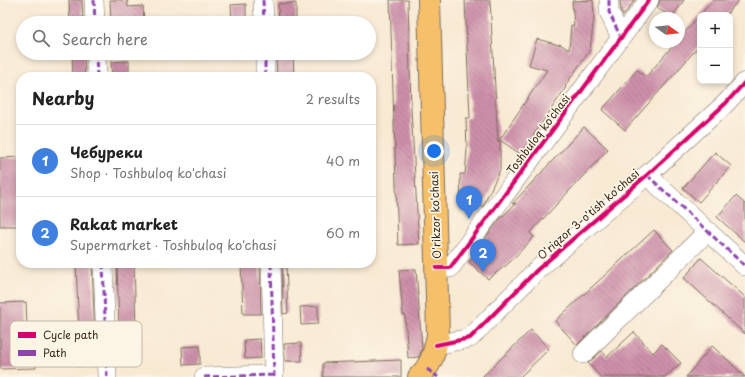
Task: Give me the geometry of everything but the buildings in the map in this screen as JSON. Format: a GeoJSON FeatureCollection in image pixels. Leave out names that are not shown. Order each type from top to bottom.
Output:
{"type":"FeatureCollection","features":[{"type":"Feature","properties":{"kind":"main road","name":"O'rikzor ko'chasi"},"geometry":{"type":"LineString","coordinates":[[429,0],[443,268],[452,321],[444,344],[446,362],[431,375]]}},
{"type":"Feature","properties":{"kind":"main road","name":"O'rikzor ko'chasi"},"geometry":{"type":"LineString","coordinates":[[442,0],[443,268]]}},
{"type":"Feature","properties":{"kind":"street"},"geometry":{"type":"LineString","coordinates":[[94,0],[95,16]]}},
{"type":"Feature","properties":{"kind":"street"},"geometry":{"type":"LineString","coordinates":[[263,0],[264,16]]}},
{"type":"Feature","properties":{"kind":"street"},"geometry":{"type":"LineString","coordinates":[[609,0],[609,12],[621,38]]}},
{"type":"Feature","properties":{"kind":"street","name":"Toshbuloq ko'chasi"},"geometry":{"type":"LineString","coordinates":[[443,268],[649,0]]}},
{"type":"Feature","properties":{"kind":"street"},"geometry":{"type":"LineString","coordinates":[[96,60],[97,72]]}},
{"type":"Feature","properties":{"kind":"street"},"geometry":{"type":"LineString","coordinates":[[265,60],[265,72]]}},
{"type":"Feature","properties":{"kind":"street","name":"O'riqzor 3-o'tish ko'chasi"},"geometry":{"type":"LineString","coordinates":[[444,344],[470,338],[537,270],[647,175],[726,103],[745,82]]}},
{"type":"Feature","properties":{"kind":"street"},"geometry":{"type":"LineString","coordinates":[[647,175],[745,266]]}},
{"type":"Feature","properties":{"kind":"street"},"geometry":{"type":"LineString","coordinates":[[583,354],[708,232]]}},
{"type":"Feature","properties":{"kind":"street"},"geometry":{"type":"LineString","coordinates":[[103,268],[105,321]]}},
{"type":"Feature","properties":{"kind":"street"},"geometry":{"type":"LineString","coordinates":[[204,377],[274,376],[271,268]]}},
{"type":"Feature","properties":{"kind":"street"},"geometry":{"type":"LineString","coordinates":[[107,367],[107,377]]}},
{"type":"Feature","properties":{"kind":"marked path"},"geometry":{"type":"LineString","coordinates":[[94,0],[95,16]]}},
{"type":"Feature","properties":{"kind":"marked path"},"geometry":{"type":"LineString","coordinates":[[263,0],[264,16]]}},
{"type":"Feature","properties":{"kind":"marked path"},"geometry":{"type":"LineString","coordinates":[[609,0],[609,12],[621,38]]}},
{"type":"Feature","properties":{"kind":"marked path"},"geometry":{"type":"LineString","coordinates":[[96,60],[97,72]]}},
{"type":"Feature","properties":{"kind":"marked path"},"geometry":{"type":"LineString","coordinates":[[265,60],[265,72]]}},
{"type":"Feature","properties":{"kind":"marked path"},"geometry":{"type":"LineString","coordinates":[[647,175],[745,266]]}},
{"type":"Feature","properties":{"kind":"marked path"},"geometry":{"type":"LineString","coordinates":[[103,268],[105,321]]}},
{"type":"Feature","properties":{"kind":"marked path"},"geometry":{"type":"LineString","coordinates":[[271,268],[274,377]]}},
{"type":"Feature","properties":{"kind":"marked path"},"geometry":{"type":"LineString","coordinates":[[107,367],[107,377]]}},
{"type":"Feature","properties":{"kind":"marked path"},"geometry":{"type":"LineString","coordinates":[[427,369],[438,377]]}},
{"type":"Feature","properties":{"kind":"marked path"},"geometry":{"type":"LineString","coordinates":[[204,377],[274,375]]}},
{"type":"Feature","properties":{"kind":"cycle path"},"geometry":{"type":"LineString","coordinates":[[436,268],[450,268],[649,0]]}},
{"type":"Feature","properties":{"kind":"cycle path"},"geometry":{"type":"LineString","coordinates":[[436,345],[470,338],[537,270],[647,175],[726,103],[745,82]]}},
{"type":"Feature","properties":{"kind":"place","name":"Чебуреки"},"geometry":{"type":"Point","coordinates":[469,219]}},
{"type":"Feature","properties":{"kind":"place","name":"Rakat market"},"geometry":{"type":"Point","coordinates":[483,272]}}]}
